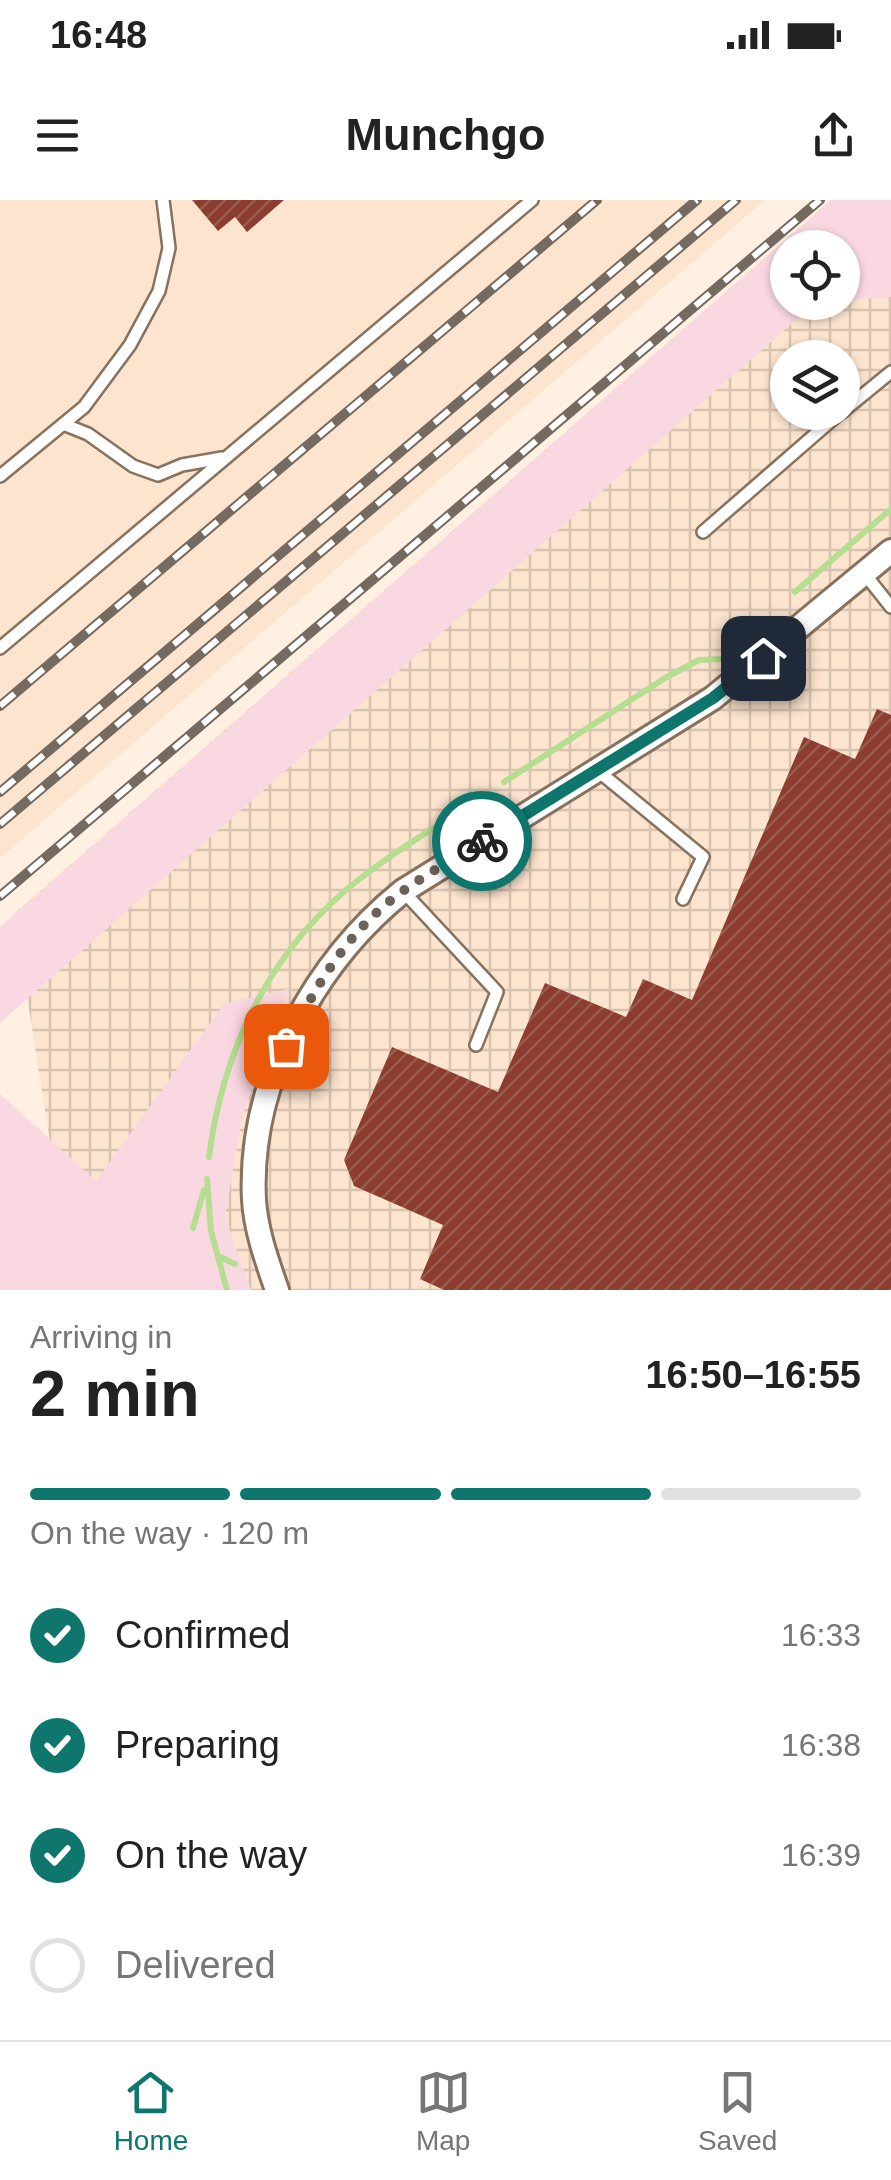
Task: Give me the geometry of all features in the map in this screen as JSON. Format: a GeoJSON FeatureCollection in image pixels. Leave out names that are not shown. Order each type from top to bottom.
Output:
{"type":"FeatureCollection","features":[{"type":"Feature","properties":{"kind":"street"},"geometry":{"type":"LineString","coordinates":[[277,1290],[254,1202],[259,1134],[276,1068],[322,977],[375,914],[403,890],[713,698],[891,551]]}},
{"type":"Feature","properties":{"kind":"lane"},"geometry":{"type":"LineString","coordinates":[[0,476],[84,407],[114,371],[159,290],[169,248],[164,200]]}},
{"type":"Feature","properties":{"kind":"lane"},"geometry":{"type":"LineString","coordinates":[[0,648],[532,200]]}},
{"type":"Feature","properties":{"kind":"lane"},"geometry":{"type":"LineString","coordinates":[[860,397],[891,372]]}},
{"type":"Feature","properties":{"kind":"lane"},"geometry":{"type":"LineString","coordinates":[[63,424],[97,439],[132,466],[158,475],[225,458]]}},
{"type":"Feature","properties":{"kind":"lane"},"geometry":{"type":"LineString","coordinates":[[704,532],[821,430]]}},
{"type":"Feature","properties":{"kind":"lane"},"geometry":{"type":"LineString","coordinates":[[864,573],[891,608]]}},
{"type":"Feature","properties":{"kind":"lane"},"geometry":{"type":"LineString","coordinates":[[597,770],[704,857],[683,900]]}},
{"type":"Feature","properties":{"kind":"lane"},"geometry":{"type":"LineString","coordinates":[[403,890],[497,992],[476,1044]]}},
{"type":"Feature","properties":{"kind":"shaded area"},"geometry":{"type":"Polygon","coordinates":[[[0,200],[765,200],[0,858],[0,200]]]}},
{"type":"Feature","properties":{"kind":"shaded area"},"geometry":{"type":"Polygon","coordinates":[[[831,200],[891,200],[891,1290],[85,1290],[65,1237],[14,914],[770,253],[770,320],[860,320],[860,230],[797,230],[831,200]]]}},
{"type":"Feature","properties":{"kind":"shaded area"},"geometry":{"type":"Polygon","coordinates":[[[831,200],[891,200],[891,297],[860,299],[860,230],[797,230],[831,200]]]}},
{"type":"Feature","properties":{"kind":"shaded area"},"geometry":{"type":"Polygon","coordinates":[[[770,253],[770,320],[796,320],[0,1023],[0,927],[770,253]]]}},
{"type":"Feature","properties":{"kind":"shaded area"},"geometry":{"type":"Polygon","coordinates":[[[289,989],[242,1117],[225,1217],[251,1290],[0,1290],[0,1094],[96,1181],[224,1004],[289,989]]]}},
{"type":"Feature","properties":{"kind":"building"},"geometry":{"type":"Polygon","coordinates":[[[192,200],[284,200],[247,232],[235,217],[218,231],[192,200]]]}},
{"type":"Feature","properties":{"kind":"building"},"geometry":{"type":"Polygon","coordinates":[[[877,709],[891,715],[891,1290],[444,1290],[420,1279],[443,1225],[354,1186],[344,1160],[392,1047],[498,1092],[545,983],[626,1017],[643,979],[692,1000],[804,737],[855,759],[877,709]]]}},
{"type":"Feature","properties":{"kind":"waterway"},"geometry":{"type":"LineString","coordinates":[[795,592],[891,509]]}},
{"type":"Feature","properties":{"kind":"waterway"},"geometry":{"type":"LineString","coordinates":[[504,782],[665,678],[699,660],[722,659]]}},
{"type":"Feature","properties":{"kind":"waterway"},"geometry":{"type":"LineString","coordinates":[[209,1157],[215,1119],[237,1046],[271,977],[293,946],[346,890],[453,815]]}},
{"type":"Feature","properties":{"kind":"waterway"},"geometry":{"type":"LineString","coordinates":[[207,1179],[211,1231],[227,1290]]}},
{"type":"Feature","properties":{"kind":"waterway"},"geometry":{"type":"LineString","coordinates":[[193,1228],[204,1190]]}},
{"type":"Feature","properties":{"kind":"waterway"},"geometry":{"type":"LineString","coordinates":[[218,1256],[235,1264]]}},
{"type":"Feature","properties":{"kind":"railway"},"geometry":{"type":"LineString","coordinates":[[0,706],[597,200]]}},
{"type":"Feature","properties":{"kind":"railway"},"geometry":{"type":"LineString","coordinates":[[0,792],[697,200]]}},
{"type":"Feature","properties":{"kind":"railway"},"geometry":{"type":"LineString","coordinates":[[0,824],[736,200]]}},
{"type":"Feature","properties":{"kind":"railway"},"geometry":{"type":"LineString","coordinates":[[0,896],[820,200]]}},
{"type":"Feature","properties":{"kind":"way so far"},"geometry":{"type":"LineString","coordinates":[[286,1046],[322,977],[375,914],[403,890],[482,841]]}},
{"type":"Feature","properties":{"kind":"route"},"geometry":{"type":"LineString","coordinates":[[482,841],[713,698],[763,658]]}}]}
